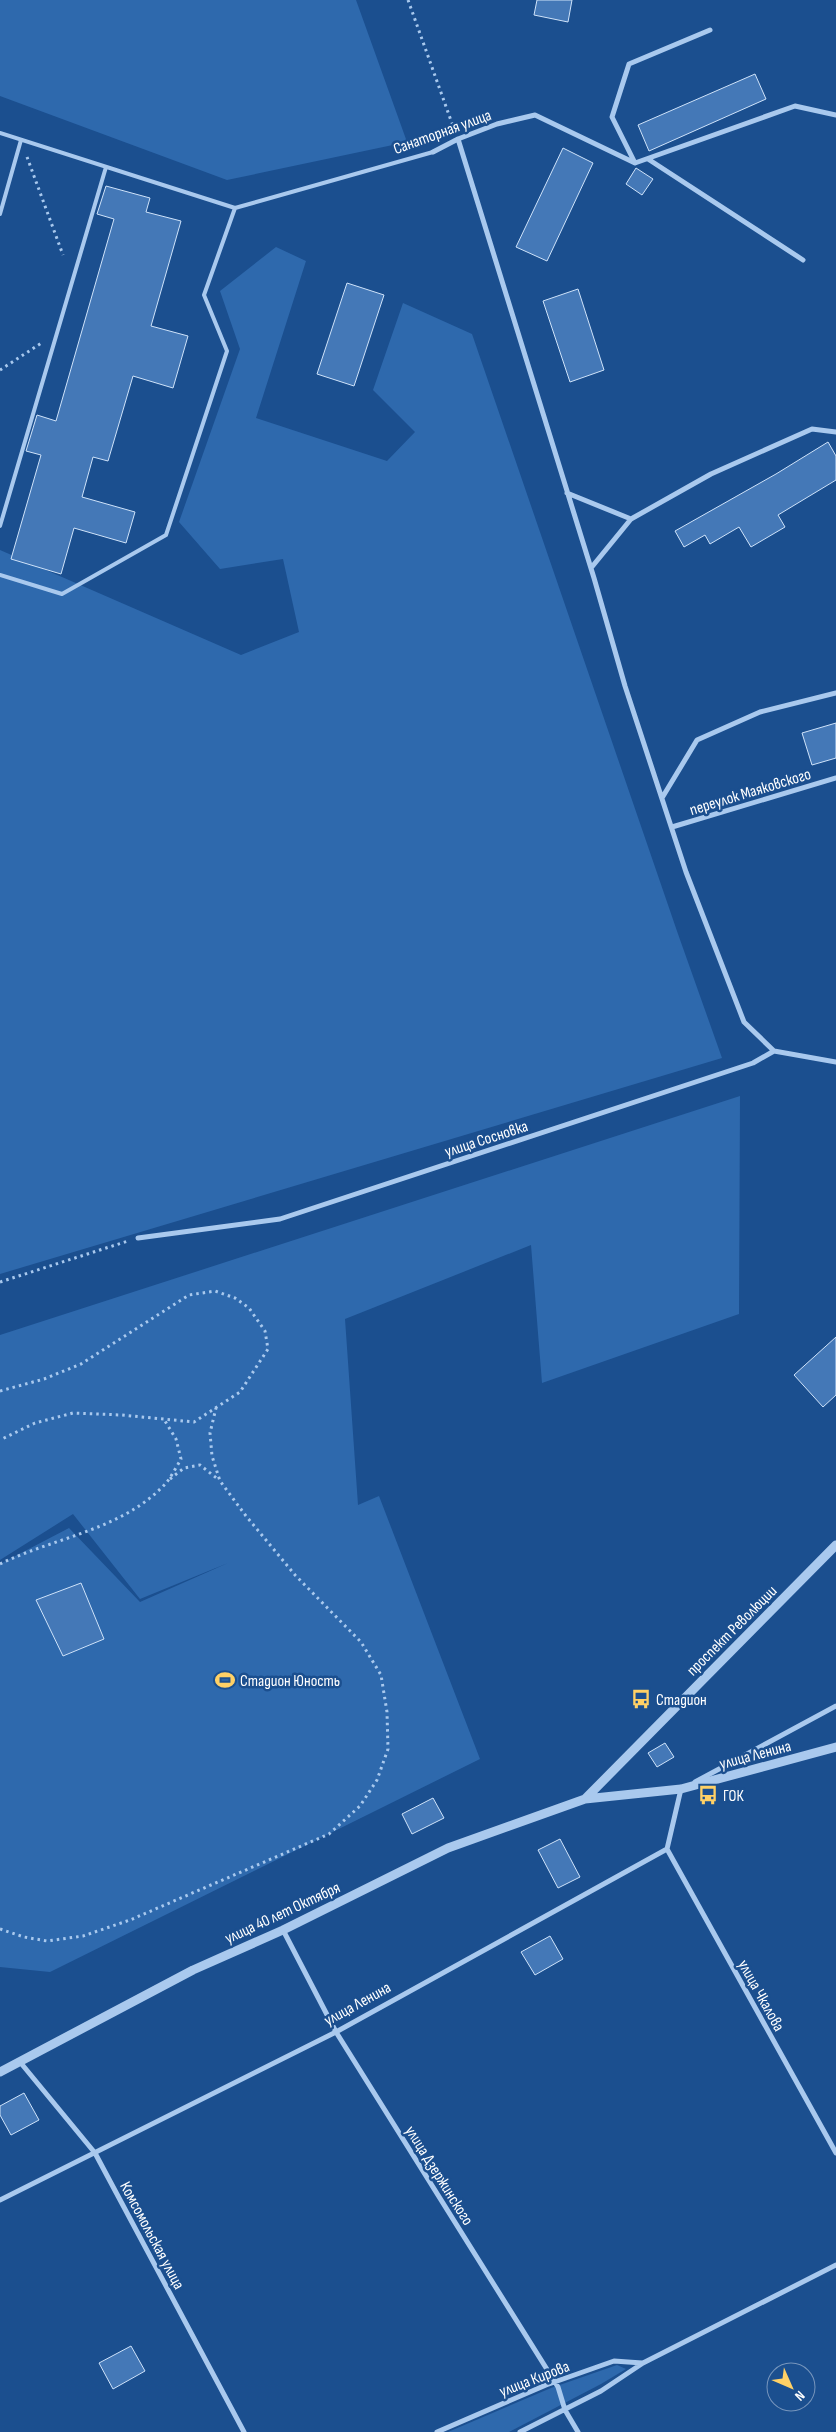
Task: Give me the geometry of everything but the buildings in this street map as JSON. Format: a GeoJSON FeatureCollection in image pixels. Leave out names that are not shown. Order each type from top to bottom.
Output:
{"type":"FeatureCollection","features":[{"type":"Feature","properties":{"kind":"street"},"geometry":{"type":"LineString","coordinates":[[710,30],[629,64],[612,117],[635,163],[795,106],[836,115]]}},
{"type":"Feature","properties":{"kind":"street","name":"Санаторная улица"},"geometry":{"type":"LineString","coordinates":[[433,152],[458,139],[497,124],[535,115],[635,163]]}},
{"type":"Feature","properties":{"kind":"street"},"geometry":{"type":"LineString","coordinates":[[458,139],[591,568],[625,686],[686,872],[744,1022],[774,1051],[836,1062]]}},
{"type":"Feature","properties":{"kind":"street"},"geometry":{"type":"LineString","coordinates":[[648,159],[803,260]]}},
{"type":"Feature","properties":{"kind":"street"},"geometry":{"type":"LineString","coordinates":[[591,568],[631,519],[710,474],[812,429],[836,432]]}},
{"type":"Feature","properties":{"kind":"street"},"geometry":{"type":"LineString","coordinates":[[567,493],[631,519]]}},
{"type":"Feature","properties":{"kind":"street"},"geometry":{"type":"LineString","coordinates":[[662,798],[697,740],[760,712],[836,694]]}},
{"type":"Feature","properties":{"kind":"street","name":"переулок Маяковского"},"geometry":{"type":"LineString","coordinates":[[672,828],[836,778]]}},
{"type":"Feature","properties":{"kind":"street","name":"улица Сосновка"},"geometry":{"type":"LineString","coordinates":[[138,1238],[280,1219],[753,1063],[774,1051]]}},
{"type":"Feature","properties":{"kind":"street","name":"проспект Революции"},"geometry":{"type":"LineString","coordinates":[[585,1799],[836,1545]]}},
{"type":"Feature","properties":{"kind":"street"},"geometry":{"type":"LineString","coordinates":[[666,1849],[681,1789],[836,1706]]}},
{"type":"Feature","properties":{"kind":"street","name":"улица Ленина"},"geometry":{"type":"LineString","coordinates":[[585,1799],[681,1789],[836,1747]]}},
{"type":"Feature","properties":{"kind":"street","name":"улица 40 лет Октября"},"geometry":{"type":"LineString","coordinates":[[0,2072],[193,1970],[283,1930],[448,1848],[585,1799]]}},
{"type":"Feature","properties":{"kind":"street","name":"улица Ленина"},"geometry":{"type":"LineString","coordinates":[[0,2200],[336,2032],[666,1849]]}},
{"type":"Feature","properties":{"kind":"street","name":"улица Чкалова"},"geometry":{"type":"LineString","coordinates":[[666,1849],[836,2153]]}},
{"type":"Feature","properties":{"kind":"street","name":"улица Дзержинского"},"geometry":{"type":"LineString","coordinates":[[283,1930],[336,2032],[555,2383],[565,2410],[578,2432]]}},
{"type":"Feature","properties":{"kind":"street","name":"Комсомольская улица"},"geometry":{"type":"LineString","coordinates":[[20,2062],[95,2153],[244,2432]]}},
{"type":"Feature","properties":{"kind":"street"},"geometry":{"type":"LineString","coordinates":[[520,2432],[601,2390],[643,2363],[836,2265]]}},
{"type":"Feature","properties":{"kind":"street","name":"улица Кирова"},"geometry":{"type":"LineString","coordinates":[[437,2432],[555,2383],[614,2361],[643,2363]]}},
{"type":"Feature","properties":{"kind":"lane"},"geometry":{"type":"LineString","coordinates":[[0,133],[235,208],[204,295],[227,351],[166,535],[62,594],[0,575]]}},
{"type":"Feature","properties":{"kind":"lane"},"geometry":{"type":"LineString","coordinates":[[0,214],[21,140]]}},
{"type":"Feature","properties":{"kind":"lane","name":"Санаторная улица"},"geometry":{"type":"LineString","coordinates":[[235,208],[433,152]]}},
{"type":"Feature","properties":{"kind":"lane"},"geometry":{"type":"LineString","coordinates":[[0,526],[106,167]]}},
{"type":"Feature","properties":{"kind":"path"},"geometry":{"type":"LineString","coordinates":[[408,0],[458,139]]}},
{"type":"Feature","properties":{"kind":"path"},"geometry":{"type":"LineString","coordinates":[[21,140],[62,255]]}},
{"type":"Feature","properties":{"kind":"path"},"geometry":{"type":"LineString","coordinates":[[0,370],[57,333]]}},
{"type":"Feature","properties":{"kind":"path"},"geometry":{"type":"LineString","coordinates":[[0,1282],[138,1238]]}},
{"type":"Feature","properties":{"kind":"path"},"geometry":{"type":"LineString","coordinates":[[0,1391],[44,1379],[81,1364],[189,1295],[215,1291],[236,1298],[249,1308],[265,1331],[268,1349],[240,1392],[194,1422],[121,1414],[73,1413],[36,1423],[0,1440]]}},
{"type":"Feature","properties":{"kind":"path"},"geometry":{"type":"LineString","coordinates":[[216,1408],[210,1433],[212,1456],[220,1481]]}},
{"type":"Feature","properties":{"kind":"path"},"geometry":{"type":"LineString","coordinates":[[165,1420],[176,1439],[181,1459],[167,1481]]}},
{"type":"Feature","properties":{"kind":"path"},"geometry":{"type":"LineString","coordinates":[[0,1564],[113,1521],[138,1507],[184,1468],[200,1465],[220,1481],[275,1553],[362,1642],[381,1675],[388,1712],[388,1748],[377,1780],[360,1806],[329,1834],[130,1920],[83,1936],[47,1942],[0,1929]]}},
{"type":"Feature","properties":{"kind":"shaded area"},"geometry":{"type":"Polygon","coordinates":[[[0,0],[356,0],[407,142],[227,180],[0,96],[0,0]]]}},
{"type":"Feature","properties":{"kind":"shaded area"},"geometry":{"type":"Polygon","coordinates":[[[276,247],[306,261],[256,418],[387,461],[415,432],[373,390],[403,303],[472,334],[722,1058],[0,1274],[0,550],[241,655],[299,632],[283,559],[220,569],[179,522],[240,349],[220,291],[276,247]]]}},
{"type":"Feature","properties":{"kind":"shaded area"},"geometry":{"type":"Polygon","coordinates":[[[740,1096],[739,1314],[542,1383],[531,1245],[345,1319],[358,1505],[379,1496],[480,1759],[50,1972],[0,1967],[0,1564],[69,1528],[140,1602],[228,1563],[140,1599],[73,1514],[0,1560],[0,1335],[740,1096]]]}},
{"type":"Feature","properties":{"kind":"shaded area"},"geometry":{"type":"Polygon","coordinates":[[[617,2365],[626,2369],[509,2432],[448,2432],[551,2388],[617,2365]]]}},
{"type":"Feature","properties":{"kind":"place","name":"Стадион Юность"},"geometry":{"type":"Point","coordinates":[225,1680]}},
{"type":"Feature","properties":{"kind":"place","name":"Стадион"},"geometry":{"type":"Point","coordinates":[641,1699]}},
{"type":"Feature","properties":{"kind":"place","name":"ГОК"},"geometry":{"type":"Point","coordinates":[708,1795]}}]}
